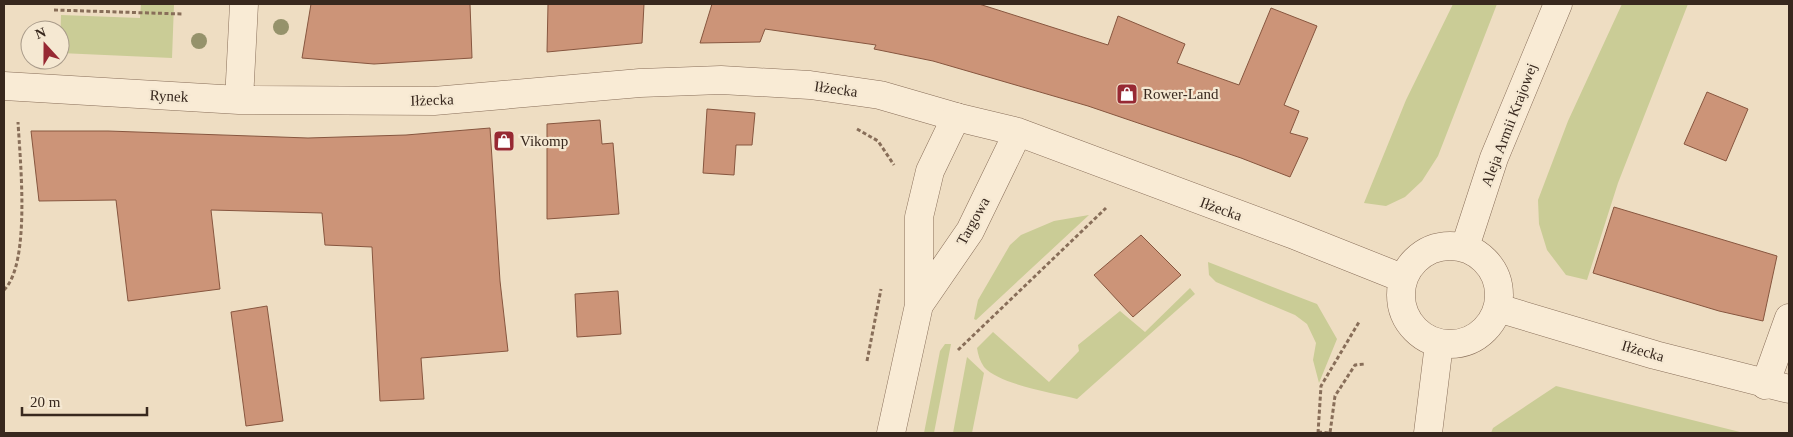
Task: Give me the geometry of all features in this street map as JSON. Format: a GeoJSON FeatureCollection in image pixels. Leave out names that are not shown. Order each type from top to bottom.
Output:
{"type":"FeatureCollection","features":[{"type":"Feature","properties":{"kind":"street"},"geometry":{"type":"LineString","coordinates":[[238,100],[244,4]]}},
{"type":"Feature","properties":{"kind":"street","name":"Aleja Armii Krajowej"},"geometry":{"type":"LineString","coordinates":[[1465,247],[1494,158],[1558,4]]}},
{"type":"Feature","properties":{"kind":"street","name":"Iłżecka"},"geometry":{"type":"LineString","coordinates":[[238,100],[434,101],[640,83],[720,80],[810,85],[880,95],[956,117],[1018,132],[1294,235],[1402,278]]}},
{"type":"Feature","properties":{"kind":"street","name":"Rynek"},"geometry":{"type":"LineString","coordinates":[[4,86],[238,100]]}},
{"type":"Feature","properties":{"kind":"street","name":"Targowa"},"geometry":{"type":"LineString","coordinates":[[891,433],[919,304],[919,217],[930,171],[956,117]]}},
{"type":"Feature","properties":{"kind":"street","name":"Targowa"},"geometry":{"type":"LineString","coordinates":[[919,304],[970,232],[1018,132]]}},
{"type":"Feature","properties":{"kind":"street"},"geometry":{"type":"LineString","coordinates":[[1452,245],[1465,247],[1490,265],[1498,285],[1498,308],[1488,327],[1470,340],[1448,345],[1439,344],[1426,339],[1410,324],[1400,302],[1402,278],[1412,262],[1430,249],[1452,245]]}},
{"type":"Feature","properties":{"kind":"street","name":"Iłżecka"},"geometry":{"type":"LineString","coordinates":[[1498,308],[1655,355],[1777,387]]}},
{"type":"Feature","properties":{"kind":"street"},"geometry":{"type":"LineString","coordinates":[[1777,387],[1789,318]]}},
{"type":"Feature","properties":{"kind":"street"},"geometry":{"type":"LineString","coordinates":[[1428,433],[1439,344]]}},
{"type":"Feature","properties":{"kind":"path"},"geometry":{"type":"LineString","coordinates":[[54,10],[182,14]]}},
{"type":"Feature","properties":{"kind":"path"},"geometry":{"type":"LineString","coordinates":[[4,290],[13,279],[21,237],[22,206],[18,117]]}},
{"type":"Feature","properties":{"kind":"path"},"geometry":{"type":"LineString","coordinates":[[850,126],[878,141],[894,164],[896,172]]}},
{"type":"Feature","properties":{"kind":"path"},"geometry":{"type":"LineString","coordinates":[[958,350],[1106,208]]}},
{"type":"Feature","properties":{"kind":"path"},"geometry":{"type":"LineString","coordinates":[[866,365],[881,288]]}},
{"type":"Feature","properties":{"kind":"path"},"geometry":{"type":"LineString","coordinates":[[1359,322],[1321,386],[1318,433],[1330,432],[1335,396],[1355,366],[1365,364]]}},
{"type":"Feature","properties":{"kind":"green space"},"geometry":{"type":"Polygon","coordinates":[[[141,4],[174,4],[172,58],[70,53],[70,20],[61,20],[61,15],[140,18],[141,4]]]}},
{"type":"Feature","properties":{"kind":"green space"},"geometry":{"type":"Polygon","coordinates":[[[1453,4],[1497,4],[1438,156],[1422,181],[1405,197],[1386,206],[1364,203],[1406,100],[1453,4]]]}},
{"type":"Feature","properties":{"kind":"green space"},"geometry":{"type":"Polygon","coordinates":[[[1622,4],[1688,4],[1618,183],[1587,280],[1566,275],[1547,250],[1539,224],[1538,200],[1568,121],[1622,4]]]}},
{"type":"Feature","properties":{"kind":"green space"},"geometry":{"type":"Polygon","coordinates":[[[1089,215],[976,320],[974,319],[978,300],[1010,245],[1021,235],[1054,221],[1089,215]]]}},
{"type":"Feature","properties":{"kind":"green space"},"geometry":{"type":"Polygon","coordinates":[[[1208,262],[1317,304],[1337,339],[1319,383],[1313,360],[1316,343],[1307,324],[1295,315],[1216,282],[1209,275],[1208,262]]]}},
{"type":"Feature","properties":{"kind":"green space"},"geometry":{"type":"Polygon","coordinates":[[[1190,288],[1195,294],[1077,399],[1002,379],[984,367],[981,362],[977,348],[993,332],[1049,382],[1079,351],[1078,345],[1120,311],[1145,332],[1190,288]]]}},
{"type":"Feature","properties":{"kind":"green space"},"geometry":{"type":"Polygon","coordinates":[[[945,344],[951,344],[934,433],[924,433],[940,351],[945,344]]]}},
{"type":"Feature","properties":{"kind":"green space"},"geometry":{"type":"Polygon","coordinates":[[[967,357],[984,373],[972,433],[953,433],[967,357]]]}},
{"type":"Feature","properties":{"kind":"green space"},"geometry":{"type":"Polygon","coordinates":[[[1556,386],[1744,433],[1491,433],[1493,428],[1556,386]]]}},
{"type":"Feature","properties":{"kind":"building"},"geometry":{"type":"Polygon","coordinates":[[[311,4],[470,4],[472,58],[374,64],[302,58],[311,4]]]}},
{"type":"Feature","properties":{"kind":"building"},"geometry":{"type":"Polygon","coordinates":[[[548,4],[644,4],[642,43],[547,52],[548,4]]]}},
{"type":"Feature","properties":{"kind":"building"},"geometry":{"type":"Polygon","coordinates":[[[712,4],[979,4],[1108,45],[1118,16],[1185,44],[1177,63],[1239,85],[1271,8],[1317,26],[1284,105],[1299,111],[1290,133],[1308,138],[1290,177],[1241,158],[1088,106],[933,61],[874,49],[876,45],[765,29],[760,42],[700,43],[712,4]]]}},
{"type":"Feature","properties":{"kind":"building"},"geometry":{"type":"Polygon","coordinates":[[[1707,92],[1748,109],[1726,161],[1684,144],[1707,92]]]}},
{"type":"Feature","properties":{"kind":"building"},"geometry":{"type":"Polygon","coordinates":[[[707,109],[755,113],[752,145],[736,145],[734,175],[703,173],[707,109]]]}},
{"type":"Feature","properties":{"kind":"building"},"geometry":{"type":"Polygon","coordinates":[[[600,120],[602,144],[613,143],[619,214],[547,219],[547,124],[600,120]]]}},
{"type":"Feature","properties":{"kind":"building"},"geometry":{"type":"Polygon","coordinates":[[[490,128],[500,281],[508,351],[421,358],[424,399],[380,401],[372,247],[325,245],[322,213],[211,210],[220,289],[128,301],[116,200],[39,201],[31,131],[108,131],[308,138],[406,135],[490,128]]]}},
{"type":"Feature","properties":{"kind":"building"},"geometry":{"type":"Polygon","coordinates":[[[1614,207],[1777,256],[1763,321],[1719,311],[1593,273],[1614,207]]]}},
{"type":"Feature","properties":{"kind":"building"},"geometry":{"type":"Polygon","coordinates":[[[1141,235],[1181,275],[1133,317],[1094,275],[1141,235]]]}},
{"type":"Feature","properties":{"kind":"building"},"geometry":{"type":"Polygon","coordinates":[[[618,291],[621,334],[577,337],[575,294],[618,291]]]}},
{"type":"Feature","properties":{"kind":"building"},"geometry":{"type":"Polygon","coordinates":[[[267,306],[283,421],[246,426],[231,312],[267,306]]]}},
{"type":"Feature","properties":{"kind":"place","name":"Rower-Land"},"geometry":{"type":"Point","coordinates":[1127,94]}},
{"type":"Feature","properties":{"kind":"place","name":"Vikomp"},"geometry":{"type":"Point","coordinates":[504,141]}}]}
